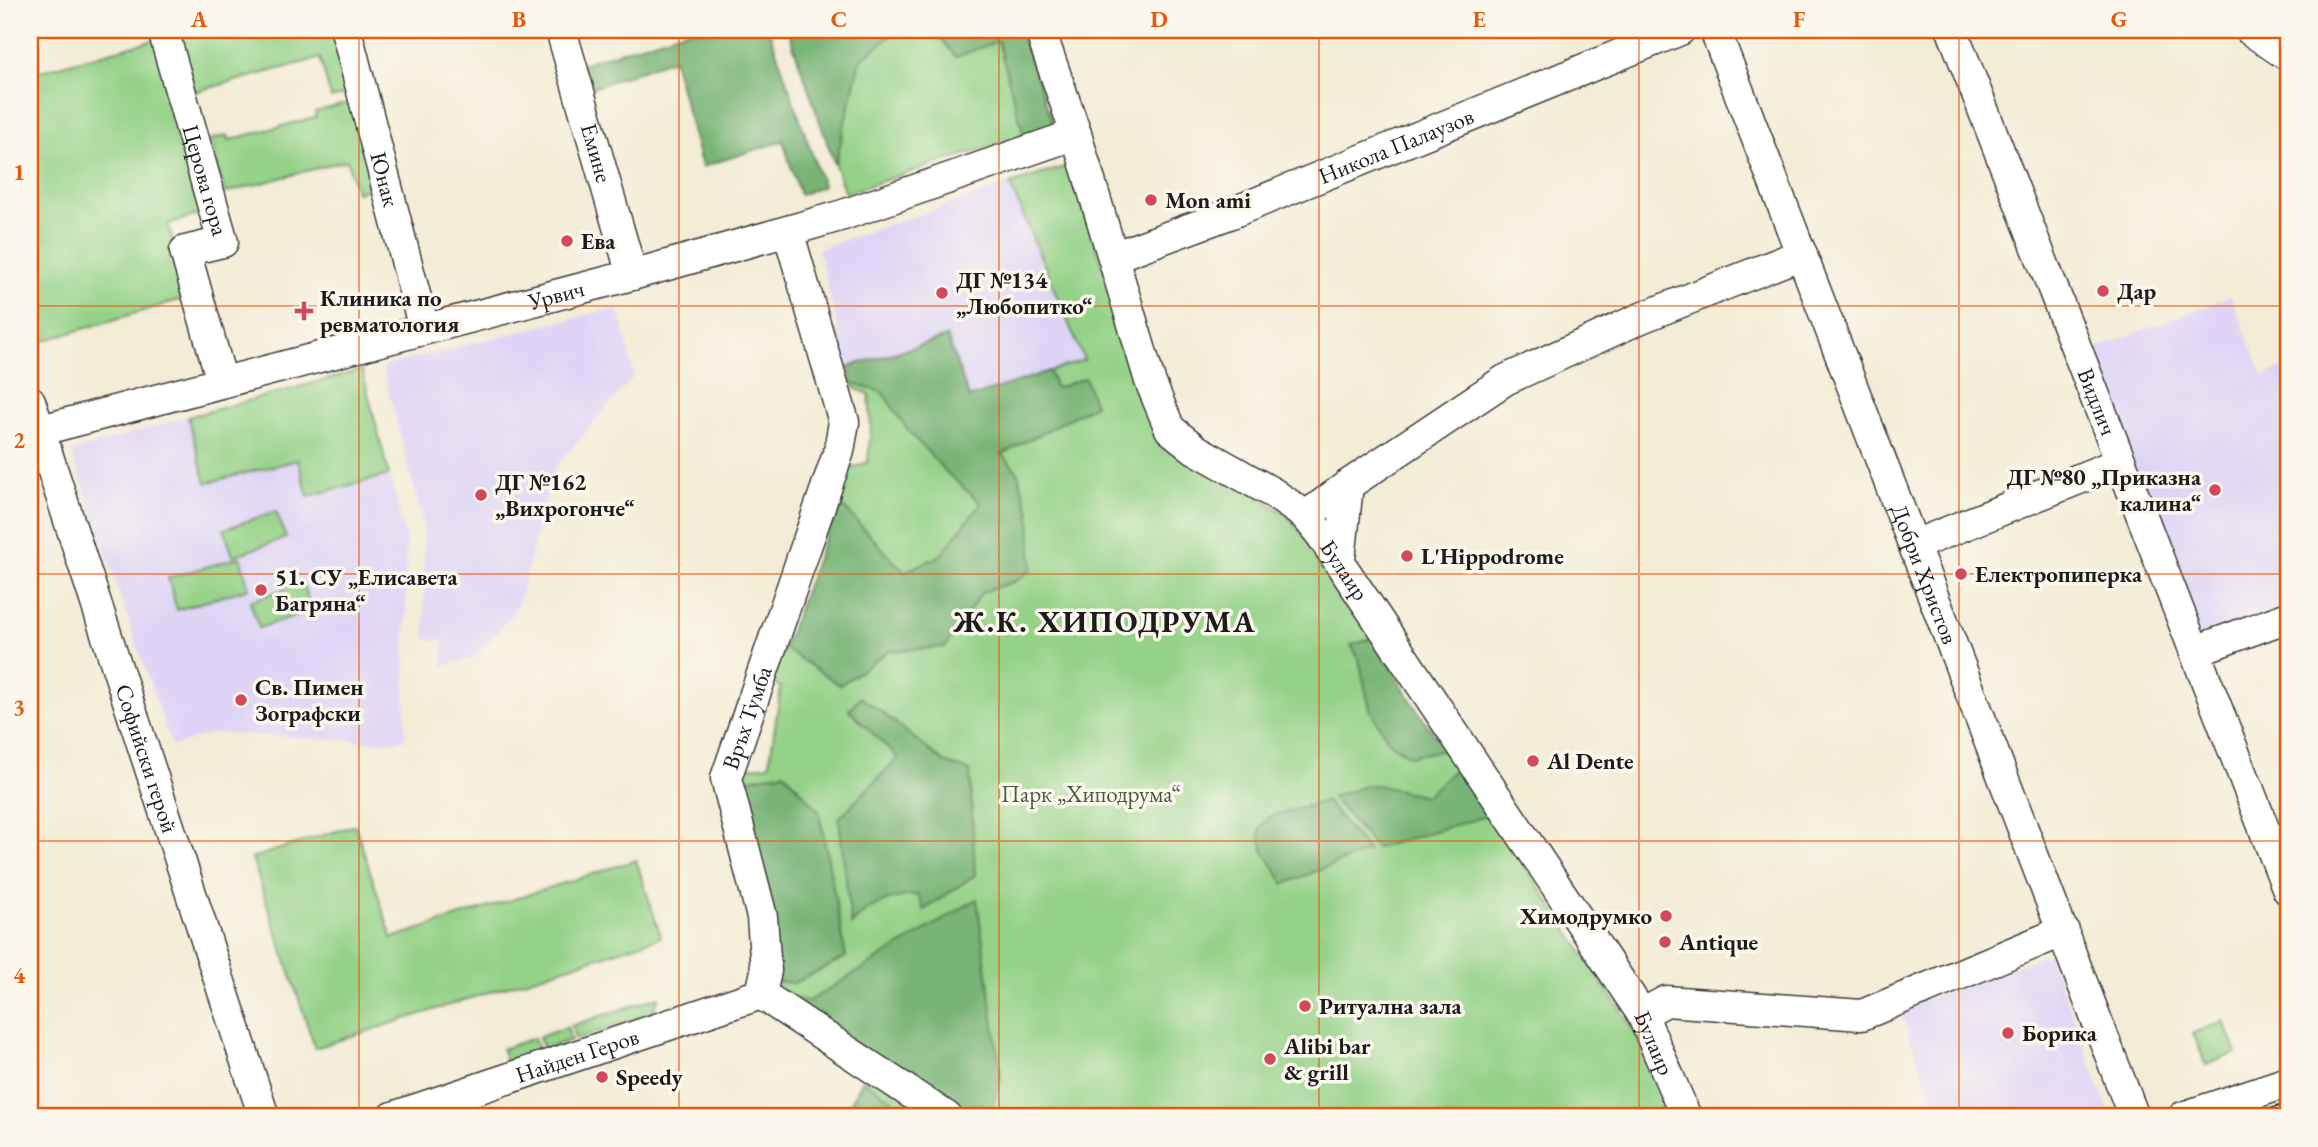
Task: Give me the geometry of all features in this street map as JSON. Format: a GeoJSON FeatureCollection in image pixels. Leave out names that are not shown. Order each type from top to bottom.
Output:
{"type":"FeatureCollection","features":[{"type":"Feature","properties":{"kind":"street","name":"Церова гора"},"geometry":{"type":"LineString","coordinates":[[163,30],[223,242],[185,251],[222,382]]}},
{"type":"Feature","properties":{"kind":"street","name":"Юнак"},"geometry":{"type":"LineString","coordinates":[[346,30],[424,329]]}},
{"type":"Feature","properties":{"kind":"street","name":"Емине"},"geometry":{"type":"LineString","coordinates":[[561,30],[632,275]]}},
{"type":"Feature","properties":{"kind":"street","name":"Булаир"},"geometry":{"type":"LineString","coordinates":[[1040,30],[1076,134],[1150,381],[1170,429],[1195,449],[1306,516],[1340,560],[1383,629],[1642,1014],[1686,1117]]}},
{"type":"Feature","properties":{"kind":"street","name":"Никола Палаузов"},"geometry":{"type":"LineString","coordinates":[[1113,257],[1229,214],[1680,30]]}},
{"type":"Feature","properties":{"kind":"street","name":"Добри Христов"},"geometry":{"type":"LineString","coordinates":[[1715,30],[2134,1117]]}},
{"type":"Feature","properties":{"kind":"street","name":"Видлич"},"geometry":{"type":"LineString","coordinates":[[1952,30],[2288,890]]}},
{"type":"Feature","properties":{"kind":"street"},"geometry":{"type":"LineString","coordinates":[[2250,30],[2288,56]]}},
{"type":"Feature","properties":{"kind":"street","name":"Урвич"},"geometry":{"type":"LineString","coordinates":[[35,432],[632,275],[788,231],[843,215],[1076,134]]}},
{"type":"Feature","properties":{"kind":"street","name":"Връх Тумба"},"geometry":{"type":"LineString","coordinates":[[761,994],[766,971],[762,917],[726,778],[839,452],[844,422],[788,231]]}},
{"type":"Feature","properties":{"kind":"street"},"geometry":{"type":"LineString","coordinates":[[1306,516],[1504,380],[1641,318],[1802,254]]}},
{"type":"Feature","properties":{"kind":"street","name":"Софийски герой"},"geometry":{"type":"LineString","coordinates":[[30,401],[35,432],[264,1117]]}},
{"type":"Feature","properties":{"kind":"street"},"geometry":{"type":"LineString","coordinates":[[1915,545],[2121,462]]}},
{"type":"Feature","properties":{"kind":"street"},"geometry":{"type":"LineString","coordinates":[[1340,560],[1348,485]]}},
{"type":"Feature","properties":{"kind":"street"},"geometry":{"type":"LineString","coordinates":[[2195,651],[2288,617]]}},
{"type":"Feature","properties":{"kind":"street"},"geometry":{"type":"LineString","coordinates":[[1642,1014],[1666,1001],[1862,1015],[2064,931]]}},
{"type":"Feature","properties":{"kind":"street"},"geometry":{"type":"LineString","coordinates":[[761,994],[947,1117]]}},
{"type":"Feature","properties":{"kind":"street","name":"Найден Геров"},"geometry":{"type":"LineString","coordinates":[[393,1117],[761,994]]}},
{"type":"Feature","properties":{"kind":"street"},"geometry":{"type":"LineString","coordinates":[[2183,1117],[2288,1082]]}},
{"type":"Feature","properties":{"kind":"shaded area","name":"ДГ №134 „Любопитко“"},"geometry":{"type":"Polygon","coordinates":[[[1010,184],[1084,360],[968,398],[947,337],[848,367],[818,249],[1010,184]]]}},
{"type":"Feature","properties":{"kind":"shaded area","name":"ДГ №80 „Приказна калина“"},"geometry":{"type":"Polygon","coordinates":[[[2231,296],[2263,376],[2288,366],[2288,604],[2200,639],[2086,352],[2231,296]]]}},
{"type":"Feature","properties":{"kind":"shaded area","name":"ДГ №162 „Вихрогонче“"},"geometry":{"type":"Polygon","coordinates":[[[619,307],[634,376],[554,469],[517,608],[474,658],[443,666],[444,641],[425,639],[423,522],[382,366],[619,307]]]}},
{"type":"Feature","properties":{"kind":"shaded area","name":"51. СУ „Елисавета Багряна“"},"geometry":{"type":"Polygon","coordinates":[[[362,370],[406,539],[405,739],[387,742],[212,733],[172,747],[71,452],[172,421],[362,370]]]}},
{"type":"Feature","properties":{"kind":"shaded area"},"geometry":{"type":"Polygon","coordinates":[[[2049,954],[2111,1117],[1940,1117],[1899,1009],[2049,954]]]}},
{"type":"Feature","properties":{"kind":"green space"},"geometry":{"type":"Polygon","coordinates":[[[207,30],[208,33],[222,30],[338,30],[355,92],[331,98],[320,58],[194,92],[178,34],[207,30]]]}},
{"type":"Feature","properties":{"kind":"green space"},"geometry":{"type":"Polygon","coordinates":[[[688,30],[769,30],[823,186],[800,195],[783,141],[702,167],[673,59],[590,89],[581,64],[688,30]]]}},
{"type":"Feature","properties":{"kind":"green space"},"geometry":{"type":"Polygon","coordinates":[[[788,30],[1020,30],[1054,126],[845,193],[788,30]]]}},
{"type":"Feature","properties":{"kind":"green space"},"geometry":{"type":"Polygon","coordinates":[[[788,30],[898,30],[860,60],[835,165],[788,30]]]}},
{"type":"Feature","properties":{"kind":"green space"},"geometry":{"type":"Polygon","coordinates":[[[934,30],[1020,30],[1054,126],[1024,136],[998,41],[956,57],[934,30]]]}},
{"type":"Feature","properties":{"kind":"green space"},"geometry":{"type":"Polygon","coordinates":[[[157,39],[204,213],[168,224],[189,297],[33,344],[30,333],[30,74],[157,39]]]}},
{"type":"Feature","properties":{"kind":"green space"},"geometry":{"type":"Polygon","coordinates":[[[355,101],[378,186],[356,192],[347,160],[225,193],[210,140],[228,135],[229,140],[316,117],[315,112],[355,101]]]}},
{"type":"Feature","properties":{"kind":"green space","name":"Парк „Хиподрума“"},"geometry":{"type":"Polygon","coordinates":[[[1068,166],[1162,433],[1287,515],[1338,577],[1413,704],[1517,853],[1653,1059],[1674,1117],[843,1117],[875,1057],[773,990],[739,781],[743,768],[769,765],[781,687],[768,682],[797,619],[849,469],[868,462],[871,426],[869,394],[854,388],[848,367],[947,337],[969,398],[1084,360],[1010,184],[1068,166]]]}},
{"type":"Feature","properties":{"kind":"green space"},"geometry":{"type":"Polygon","coordinates":[[[947,337],[969,398],[1049,371],[1056,388],[1085,378],[1095,405],[1002,454],[1017,471],[1030,513],[1032,569],[1016,581],[982,592],[945,647],[889,651],[840,685],[784,648],[838,501],[904,572],[940,556],[981,503],[949,475],[909,432],[882,392],[852,383],[848,367],[947,337]]]}},
{"type":"Feature","properties":{"kind":"green space"},"geometry":{"type":"Polygon","coordinates":[[[362,370],[389,475],[308,496],[298,460],[206,483],[188,417],[362,370]]]}},
{"type":"Feature","properties":{"kind":"green space"},"geometry":{"type":"Polygon","coordinates":[[[276,511],[286,538],[233,556],[224,529],[276,511]]]}},
{"type":"Feature","properties":{"kind":"green space"},"geometry":{"type":"Polygon","coordinates":[[[240,557],[249,588],[177,610],[168,578],[240,557]]]}},
{"type":"Feature","properties":{"kind":"green space"},"geometry":{"type":"Polygon","coordinates":[[[302,583],[312,610],[259,628],[250,601],[302,583]]]}},
{"type":"Feature","properties":{"kind":"green space"},"geometry":{"type":"Polygon","coordinates":[[[1374,638],[1413,704],[1445,750],[1410,756],[1390,744],[1370,710],[1359,659],[1351,645],[1374,638]]]}},
{"type":"Feature","properties":{"kind":"green space"},"geometry":{"type":"Polygon","coordinates":[[[860,697],[944,762],[970,771],[975,875],[924,910],[918,895],[899,897],[873,907],[851,925],[839,818],[898,758],[849,710],[860,697]]]}},
{"type":"Feature","properties":{"kind":"green space"},"geometry":{"type":"Polygon","coordinates":[[[1457,767],[1490,815],[1376,848],[1332,797],[1376,785],[1426,796],[1457,767]]]}},
{"type":"Feature","properties":{"kind":"green space"},"geometry":{"type":"Polygon","coordinates":[[[784,772],[819,811],[846,957],[794,983],[773,981],[739,781],[784,772]]]}},
{"type":"Feature","properties":{"kind":"green space"},"geometry":{"type":"Polygon","coordinates":[[[1326,801],[1368,851],[1284,884],[1263,850],[1259,830],[1268,817],[1326,801]]]}},
{"type":"Feature","properties":{"kind":"green space"},"geometry":{"type":"Polygon","coordinates":[[[355,825],[392,938],[636,860],[661,937],[315,1048],[252,858],[355,825]]]}},
{"type":"Feature","properties":{"kind":"green space"},"geometry":{"type":"Polygon","coordinates":[[[977,899],[1001,1078],[988,1117],[977,1117],[876,1057],[785,998],[809,1001],[977,899]]]}},
{"type":"Feature","properties":{"kind":"green space"},"geometry":{"type":"Polygon","coordinates":[[[659,997],[652,1013],[576,1040],[571,1026],[659,997]]]}},
{"type":"Feature","properties":{"kind":"green space"},"geometry":{"type":"Polygon","coordinates":[[[2224,1021],[2237,1053],[2206,1065],[2193,1033],[2224,1021]]]}},
{"type":"Feature","properties":{"kind":"green space"},"geometry":{"type":"Polygon","coordinates":[[[567,1027],[571,1040],[544,1049],[539,1037],[567,1027]]]}},
{"type":"Feature","properties":{"kind":"green space"},"geometry":{"type":"Polygon","coordinates":[[[534,1038],[539,1051],[506,1062],[502,1049],[534,1038]]]}},
{"type":"Feature","properties":{"kind":"green space"},"geometry":{"type":"Polygon","coordinates":[[[863,1080],[917,1117],[843,1117],[863,1080]]]}},
{"type":"Feature","properties":{"kind":"tram line"},"geometry":{"type":"LineString","coordinates":[[2247,1117],[2288,1103]]}},
{"type":"Feature","properties":{"kind":"place","name":"Mon ami"},"geometry":{"type":"Point","coordinates":[1151,200]}},
{"type":"Feature","properties":{"kind":"place","name":"Ева"},"geometry":{"type":"Point","coordinates":[567,241]}},
{"type":"Feature","properties":{"kind":"place","name":"Дар"},"geometry":{"type":"Point","coordinates":[2103,291]}},
{"type":"Feature","properties":{"kind":"place","name":"ДГ №134 „Любопитко“"},"geometry":{"type":"Point","coordinates":[942,293]}},
{"type":"Feature","properties":{"kind":"place","name":"Клиника по ревматология"},"geometry":{"type":"Point","coordinates":[304,311]}},
{"type":"Feature","properties":{"kind":"place","name":"ДГ №80 „Приказна калина“"},"geometry":{"type":"Point","coordinates":[2215,490]}},
{"type":"Feature","properties":{"kind":"place","name":"ДГ №162 „Вихрогонче“"},"geometry":{"type":"Point","coordinates":[481,495]}},
{"type":"Feature","properties":{"kind":"place","name":"L'Hippodrome"},"geometry":{"type":"Point","coordinates":[1407,556]}},
{"type":"Feature","properties":{"kind":"place","name":"Електропиперка"},"geometry":{"type":"Point","coordinates":[1961,574]}},
{"type":"Feature","properties":{"kind":"place","name":"51. СУ „Елисавета Багряна“"},"geometry":{"type":"Point","coordinates":[261,590]}},
{"type":"Feature","properties":{"kind":"place","name":"Св. Пимен Зографски"},"geometry":{"type":"Point","coordinates":[241,700]}},
{"type":"Feature","properties":{"kind":"place","name":"Al Dente"},"geometry":{"type":"Point","coordinates":[1533,761]}},
{"type":"Feature","properties":{"kind":"place","name":"Химодрумко"},"geometry":{"type":"Point","coordinates":[1666,916]}},
{"type":"Feature","properties":{"kind":"place","name":"Antique"},"geometry":{"type":"Point","coordinates":[1665,942]}},
{"type":"Feature","properties":{"kind":"place","name":"Ритуална зала"},"geometry":{"type":"Point","coordinates":[1305,1006]}},
{"type":"Feature","properties":{"kind":"place","name":"Борика"},"geometry":{"type":"Point","coordinates":[2008,1033]}},
{"type":"Feature","properties":{"kind":"place","name":"Alibi bar & grill"},"geometry":{"type":"Point","coordinates":[1270,1059]}},
{"type":"Feature","properties":{"kind":"place","name":"Speedy"},"geometry":{"type":"Point","coordinates":[602,1077]}},
{"type":"Feature","properties":{"kind":"district","name":"Ж.К. ХИПОДРУМА"},"geometry":{"type":"Point","coordinates":[1105,622]}}]}
